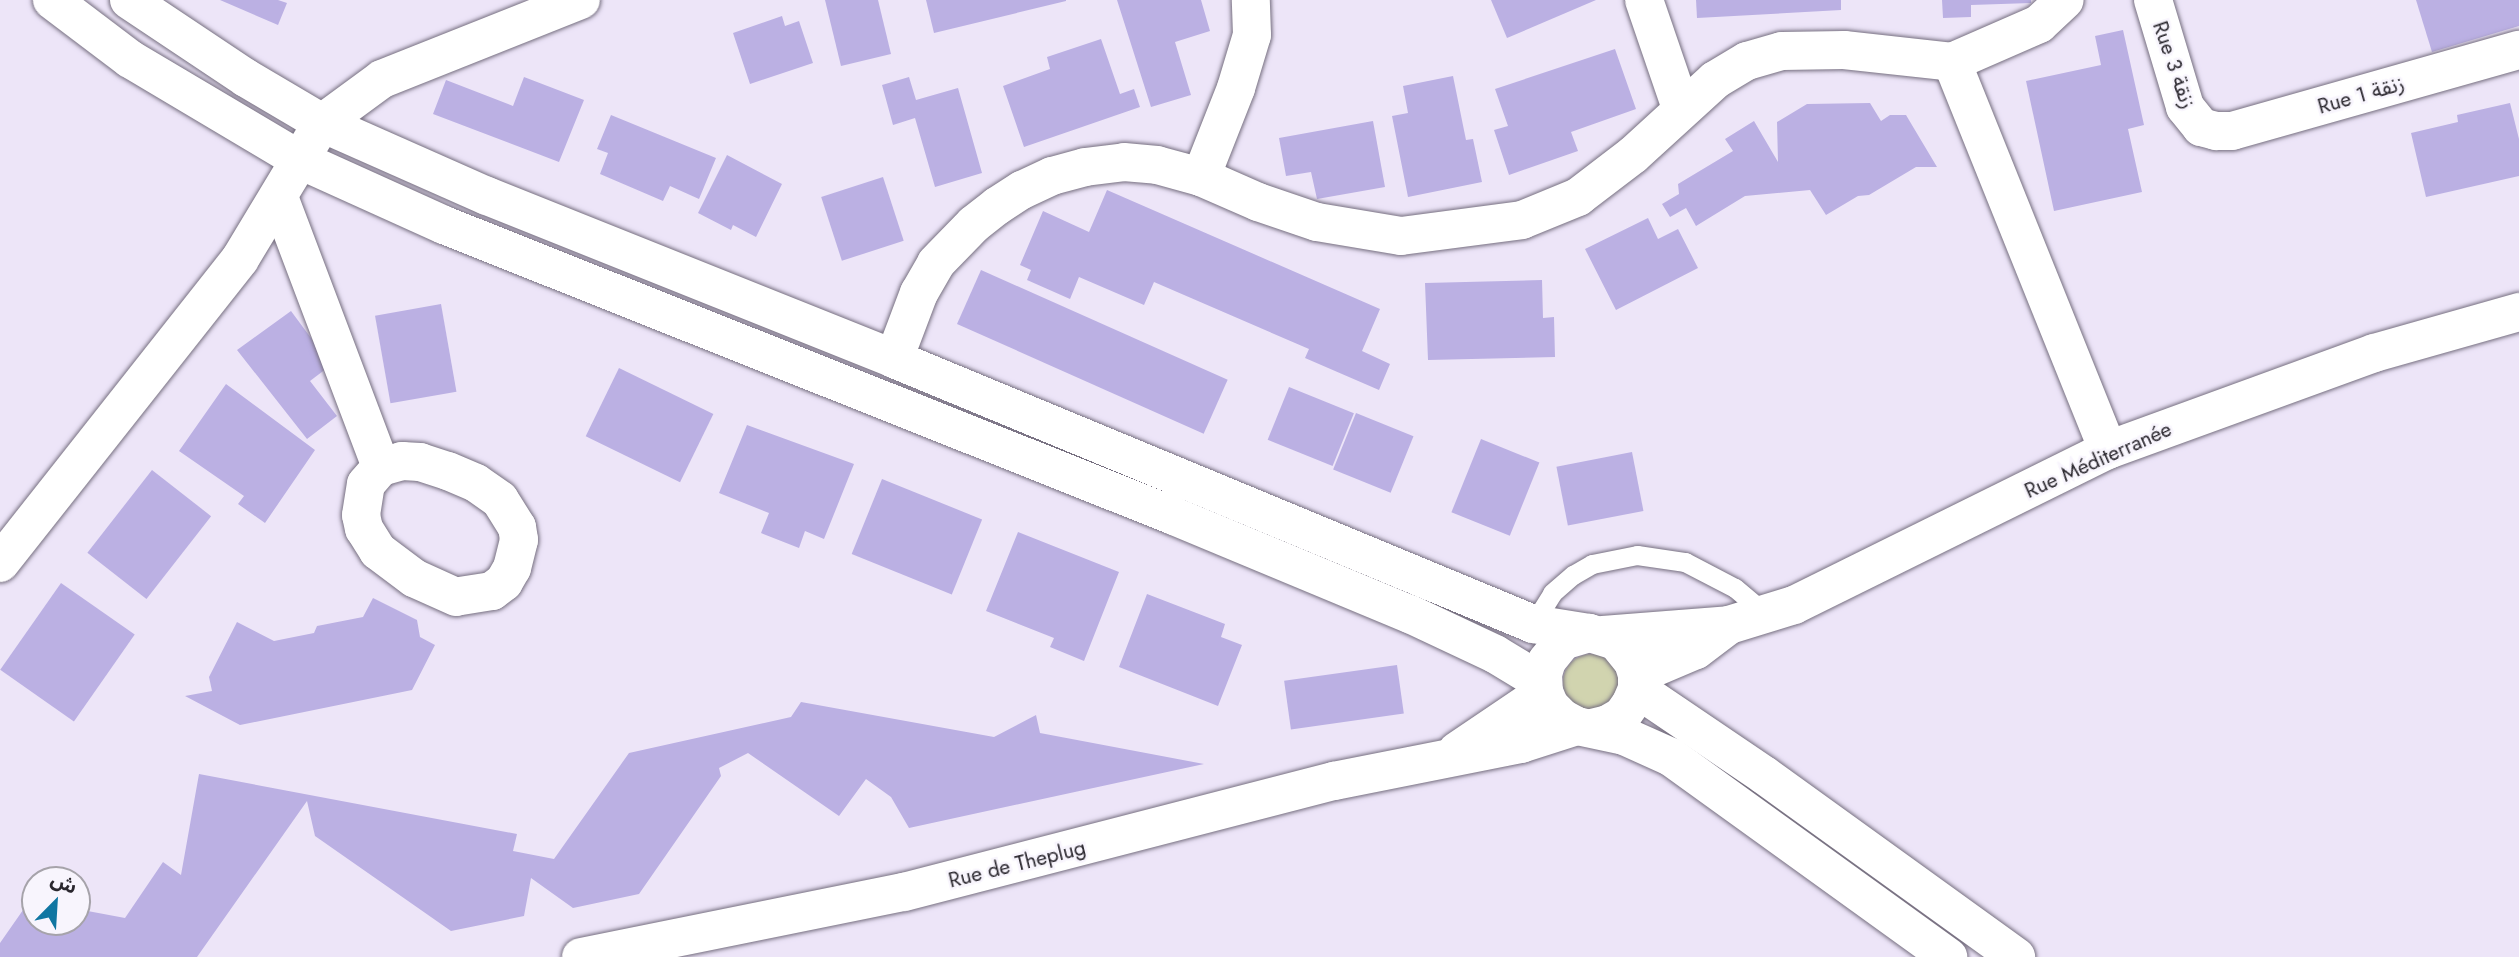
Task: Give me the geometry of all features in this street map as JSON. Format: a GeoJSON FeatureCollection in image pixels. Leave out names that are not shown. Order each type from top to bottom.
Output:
{"type":"FeatureCollection","features":[{"type":"Feature","properties":{"kind":"street"},"geometry":{"type":"LineString","coordinates":[[52,0],[130,59],[300,160],[444,225],[1135,501],[1397,609],[1495,654],[1543,687]]}},
{"type":"Feature","properties":{"kind":"street"},"geometry":{"type":"LineString","coordinates":[[1201,177],[1236,88],[1252,36],[1251,0]]}},
{"type":"Feature","properties":{"kind":"street"},"geometry":{"type":"LineString","coordinates":[[1644,0],[1681,108]]}},
{"type":"Feature","properties":{"kind":"street"},"geometry":{"type":"LineString","coordinates":[[894,359],[919,293],[936,264],[974,224],[1022,190],[1052,176],[1085,167],[1124,162],[1157,165],[1201,177],[1258,202],[1344,228],[1401,236],[1456,231],[1522,220],[1578,197],[1633,155],[1681,108],[1715,80],[1747,61],[1782,51],[1844,50],[1952,62],[2039,24],[2064,0]]}},
{"type":"Feature","properties":{"kind":"street","name":"Rue 3 زنقة"},"geometry":{"type":"LineString","coordinates":[[2153,0],[2185,107],[2201,127]]}},
{"type":"Feature","properties":{"kind":"street"},"geometry":{"type":"LineString","coordinates":[[0,563],[209,301],[279,197],[322,123],[382,79],[569,2]]}},
{"type":"Feature","properties":{"kind":"street"},"geometry":{"type":"LineString","coordinates":[[150,7],[322,123],[486,196],[894,359],[1532,624],[1596,634],[1626,650],[1637,682],[1632,703],[1622,716],[1608,724],[1450,757]]}},
{"type":"Feature","properties":{"kind":"street","name":"Rue 1 زنقة"},"geometry":{"type":"LineString","coordinates":[[2201,127],[2232,131],[2519,50]]}},
{"type":"Feature","properties":{"kind":"street"},"geometry":{"type":"LineString","coordinates":[[1952,62],[2108,450]]}},
{"type":"Feature","properties":{"kind":"street"},"geometry":{"type":"LineString","coordinates":[[279,197],[380,467]]}},
{"type":"Feature","properties":{"kind":"street","name":"Rue Méditerranée"},"geometry":{"type":"LineString","coordinates":[[1596,634],[1729,625],[1794,605],[2108,450],[2374,353],[2519,312]]}},
{"type":"Feature","properties":{"kind":"street","name":"Rue Méditerranée"},"geometry":{"type":"LineString","coordinates":[[1637,682],[1696,650],[1729,625]]}},
{"type":"Feature","properties":{"kind":"street"},"geometry":{"type":"LineString","coordinates":[[1596,634],[1576,635],[1553,650],[1546,661],[1543,687],[1550,706],[1562,718],[1584,727],[1644,743],[1671,757],[1948,957]]}},
{"type":"Feature","properties":{"kind":"street"},"geometry":{"type":"LineString","coordinates":[[1637,682],[2016,957]]}},
{"type":"Feature","properties":{"kind":"street"},"geometry":{"type":"LineString","coordinates":[[1450,757],[1543,687]]}},
{"type":"Feature","properties":{"kind":"street","name":"Rue de Theplug"},"geometry":{"type":"LineString","coordinates":[[581,957],[904,892],[1334,780],[1450,757]]}},
{"type":"Feature","properties":{"kind":"lane"},"geometry":{"type":"LineString","coordinates":[[1532,624],[1552,593],[1573,575],[1592,564],[1637,555],[1685,562],[1735,588],[1766,614]]}},
{"type":"Feature","properties":{"kind":"green space"},"geometry":{"type":"Polygon","coordinates":[[[1586,654],[1596,654],[1611,662],[1617,671],[1617,693],[1611,702],[1596,710],[1586,710],[1568,698],[1563,687],[1563,677],[1575,659],[1586,654]]]}},
{"type":"Feature","properties":{"kind":"building"},"geometry":{"type":"Polygon","coordinates":[[[220,0],[278,0],[287,3],[278,25],[220,0]]]}},
{"type":"Feature","properties":{"kind":"building"},"geometry":{"type":"Polygon","coordinates":[[[825,0],[878,0],[891,54],[841,66],[825,0]]]}},
{"type":"Feature","properties":{"kind":"building"},"geometry":{"type":"Polygon","coordinates":[[[926,0],[1066,0],[1066,1],[934,33],[926,0]]]}},
{"type":"Feature","properties":{"kind":"building"},"geometry":{"type":"Polygon","coordinates":[[[1117,0],[1201,0],[1210,31],[1175,42],[1191,95],[1151,107],[1117,0]]]}},
{"type":"Feature","properties":{"kind":"building"},"geometry":{"type":"Polygon","coordinates":[[[1491,0],[1596,0],[1507,38],[1491,0]]]}},
{"type":"Feature","properties":{"kind":"building"},"geometry":{"type":"Polygon","coordinates":[[[1696,0],[1841,0],[1841,10],[1697,18],[1696,0]]]}},
{"type":"Feature","properties":{"kind":"building"},"geometry":{"type":"Polygon","coordinates":[[[1942,0],[2031,0],[2031,3],[1971,5],[1971,17],[1943,18],[1942,0]]]}},
{"type":"Feature","properties":{"kind":"building"},"geometry":{"type":"Polygon","coordinates":[[[2416,0],[2519,0],[2519,26],[2432,52],[2416,0]]]}},
{"type":"Feature","properties":{"kind":"building"},"geometry":{"type":"Polygon","coordinates":[[[782,16],[785,26],[799,21],[813,63],[750,84],[733,33],[782,16]]]}},
{"type":"Feature","properties":{"kind":"building"},"geometry":{"type":"Polygon","coordinates":[[[2123,30],[2144,125],[2128,129],[2142,192],[2054,211],[2026,81],[2101,65],[2095,36],[2123,30]]]}},
{"type":"Feature","properties":{"kind":"building"},"geometry":{"type":"Polygon","coordinates":[[[1101,39],[1120,94],[1134,89],[1140,107],[1024,147],[1003,86],[1050,69],[1047,57],[1101,39]]]}},
{"type":"Feature","properties":{"kind":"building"},"geometry":{"type":"Polygon","coordinates":[[[1615,49],[1636,109],[1571,132],[1578,151],[1509,175],[1494,130],[1508,126],[1495,89],[1615,49]]]}},
{"type":"Feature","properties":{"kind":"building"},"geometry":{"type":"Polygon","coordinates":[[[1453,76],[1466,140],[1473,139],[1482,182],[1408,197],[1392,116],[1408,113],[1403,86],[1453,76]]]}},
{"type":"Feature","properties":{"kind":"building"},"geometry":{"type":"Polygon","coordinates":[[[524,77],[584,100],[559,162],[433,114],[446,80],[513,106],[524,77]]]}},
{"type":"Feature","properties":{"kind":"building"},"geometry":{"type":"Polygon","coordinates":[[[909,77],[916,100],[958,88],[982,173],[935,187],[915,118],[893,125],[882,85],[909,77]]]}},
{"type":"Feature","properties":{"kind":"building"},"geometry":{"type":"Polygon","coordinates":[[[1870,103],[1881,121],[1890,115],[1906,115],[1937,167],[1916,167],[1869,195],[1858,196],[1826,215],[1810,190],[1745,196],[1696,226],[1686,208],[1670,217],[1662,204],[1679,194],[1678,184],[1733,151],[1725,139],[1754,121],[1778,162],[1777,122],[1807,104],[1870,103]]]}},
{"type":"Feature","properties":{"kind":"building"},"geometry":{"type":"Polygon","coordinates":[[[2510,103],[2519,139],[2519,176],[2426,197],[2411,133],[2458,122],[2457,115],[2510,103]]]}},
{"type":"Feature","properties":{"kind":"building"},"geometry":{"type":"Polygon","coordinates":[[[611,115],[716,158],[699,199],[670,186],[663,201],[600,174],[608,153],[597,149],[611,115]]]}},
{"type":"Feature","properties":{"kind":"building"},"geometry":{"type":"Polygon","coordinates":[[[1373,121],[1385,187],[1317,199],[1311,172],[1286,176],[1279,138],[1373,121]]]}},
{"type":"Feature","properties":{"kind":"building"},"geometry":{"type":"Polygon","coordinates":[[[727,155],[782,184],[756,237],[733,225],[731,230],[698,213],[727,155]]]}},
{"type":"Feature","properties":{"kind":"building"},"geometry":{"type":"Polygon","coordinates":[[[883,177],[904,241],[842,261],[821,197],[883,177]]]}},
{"type":"Feature","properties":{"kind":"building"},"geometry":{"type":"Polygon","coordinates":[[[1107,190],[1380,309],[1362,351],[1390,364],[1379,390],[1305,358],[1309,349],[1154,282],[1144,305],[1079,277],[1070,299],[1027,280],[1031,270],[1020,265],[1043,211],[1089,232],[1107,190]]]}},
{"type":"Feature","properties":{"kind":"building"},"geometry":{"type":"Polygon","coordinates":[[[1648,218],[1658,239],[1678,229],[1698,268],[1616,310],[1585,249],[1648,218]]]}},
{"type":"Feature","properties":{"kind":"building"},"geometry":{"type":"Polygon","coordinates":[[[981,270],[1228,380],[1204,434],[957,324],[981,270]]]}},
{"type":"Feature","properties":{"kind":"building"},"geometry":{"type":"Polygon","coordinates":[[[1542,280],[1543,318],[1554,317],[1555,357],[1428,360],[1425,283],[1542,280]]]}},
{"type":"Feature","properties":{"kind":"building"},"geometry":{"type":"Polygon","coordinates":[[[441,304],[456,392],[390,403],[375,316],[441,304]]]}},
{"type":"Feature","properties":{"kind":"building"},"geometry":{"type":"Polygon","coordinates":[[[291,311],[331,365],[310,381],[337,416],[307,439],[237,350],[291,311]]]}},
{"type":"Feature","properties":{"kind":"building"},"geometry":{"type":"Polygon","coordinates":[[[619,368],[713,414],[680,482],[586,436],[619,368]]]}},
{"type":"Feature","properties":{"kind":"building"},"geometry":{"type":"Polygon","coordinates":[[[226,384],[315,450],[265,523],[238,504],[244,496],[179,451],[226,384]]]}},
{"type":"Feature","properties":{"kind":"building"},"geometry":{"type":"Polygon","coordinates":[[[1289,387],[1354,413],[1333,466],[1268,440],[1289,387]]]}},
{"type":"Feature","properties":{"kind":"building"},"geometry":{"type":"Polygon","coordinates":[[[1356,413],[1413,436],[1391,493],[1333,470],[1356,413]]]}},
{"type":"Feature","properties":{"kind":"building"},"geometry":{"type":"Polygon","coordinates":[[[747,425],[854,464],[824,539],[805,531],[799,548],[761,533],[769,513],[719,493],[747,425]]]}},
{"type":"Feature","properties":{"kind":"building"},"geometry":{"type":"Polygon","coordinates":[[[1481,439],[1539,463],[1510,536],[1451,512],[1481,439]]]}},
{"type":"Feature","properties":{"kind":"building"},"geometry":{"type":"Polygon","coordinates":[[[1632,452],[1643,511],[1568,526],[1556,467],[1632,452]]]}},
{"type":"Feature","properties":{"kind":"building"},"geometry":{"type":"Polygon","coordinates":[[[152,470],[211,516],[146,599],[87,553],[152,470]]]}},
{"type":"Feature","properties":{"kind":"building"},"geometry":{"type":"Polygon","coordinates":[[[882,479],[982,519],[952,595],[852,554],[882,479]]]}},
{"type":"Feature","properties":{"kind":"building"},"geometry":{"type":"Polygon","coordinates":[[[1018,532],[1119,572],[1084,661],[1050,647],[1054,638],[986,611],[1018,532]]]}},
{"type":"Feature","properties":{"kind":"building"},"geometry":{"type":"Polygon","coordinates":[[[61,583],[135,635],[74,721],[0,670],[61,583]]]}},
{"type":"Feature","properties":{"kind":"building"},"geometry":{"type":"Polygon","coordinates":[[[1147,594],[1225,624],[1221,637],[1242,645],[1218,706],[1119,667],[1147,594]]]}},
{"type":"Feature","properties":{"kind":"building"},"geometry":{"type":"Polygon","coordinates":[[[373,598],[417,620],[420,637],[435,645],[412,690],[240,725],[185,696],[212,691],[209,677],[237,622],[274,641],[314,633],[317,626],[363,617],[373,598]]]}},
{"type":"Feature","properties":{"kind":"building"},"geometry":{"type":"Polygon","coordinates":[[[1397,665],[1404,714],[1291,729],[1284,681],[1397,665]]]}},
{"type":"Feature","properties":{"kind":"building"},"geometry":{"type":"Polygon","coordinates":[[[801,702],[994,737],[1036,715],[1040,733],[1204,764],[909,828],[891,797],[866,779],[839,816],[748,753],[719,768],[721,776],[639,894],[573,908],[531,878],[524,916],[451,931],[315,836],[307,801],[197,957],[0,957],[0,943],[21,913],[21,936],[91,936],[91,912],[125,918],[163,862],[181,875],[199,774],[517,834],[513,851],[554,859],[629,753],[791,717],[801,702]]]}}]}
